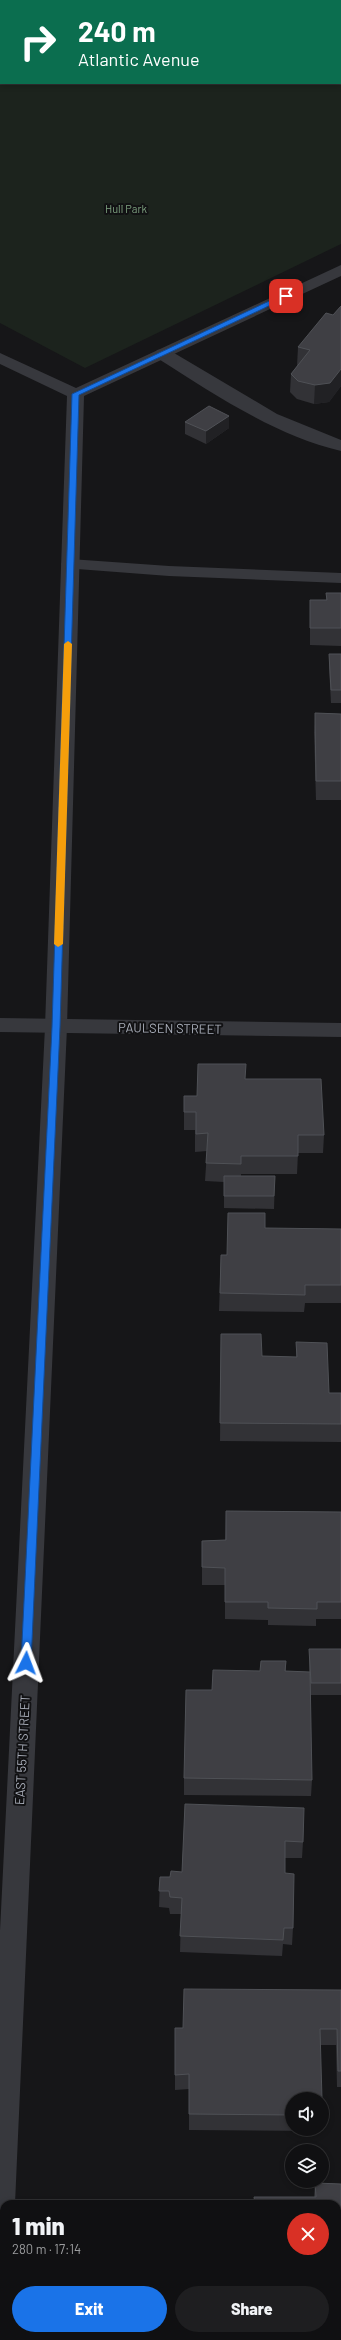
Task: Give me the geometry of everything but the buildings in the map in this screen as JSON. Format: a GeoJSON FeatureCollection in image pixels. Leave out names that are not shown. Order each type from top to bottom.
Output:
{"type":"FeatureCollection","features":[{"type":"Feature","properties":{"kind":"street"},"geometry":{"type":"LineString","coordinates":[[0,358],[76,394],[341,270]]}},
{"type":"Feature","properties":{"kind":"street"},"geometry":{"type":"LineString","coordinates":[[163,354],[248,407],[323,441],[341,446]]}},
{"type":"Feature","properties":{"kind":"street","name":"EAST 55TH STREET"},"geometry":{"type":"LineString","coordinates":[[1,2200],[56,1027],[76,394]]}},
{"type":"Feature","properties":{"kind":"street"},"geometry":{"type":"LineString","coordinates":[[70,564],[176,571],[341,578]]}},
{"type":"Feature","properties":{"kind":"street","name":"PAULSEN STREET"},"geometry":{"type":"LineString","coordinates":[[0,1025],[341,1030]]}},
{"type":"Feature","properties":{"kind":"green space","name":"Hull Park"},"geometry":{"type":"Polygon","coordinates":[[[0,84],[341,84],[341,244],[85,368],[0,323],[0,84]]]}},
{"type":"Feature","properties":{"kind":"slow traffic"},"geometry":{"type":"LineString","coordinates":[[58,944],[68,644]]}},
{"type":"Feature","properties":{"kind":"route"},"geometry":{"type":"LineString","coordinates":[[26,1663],[56,1027],[76,394],[286,296]]}}]}
